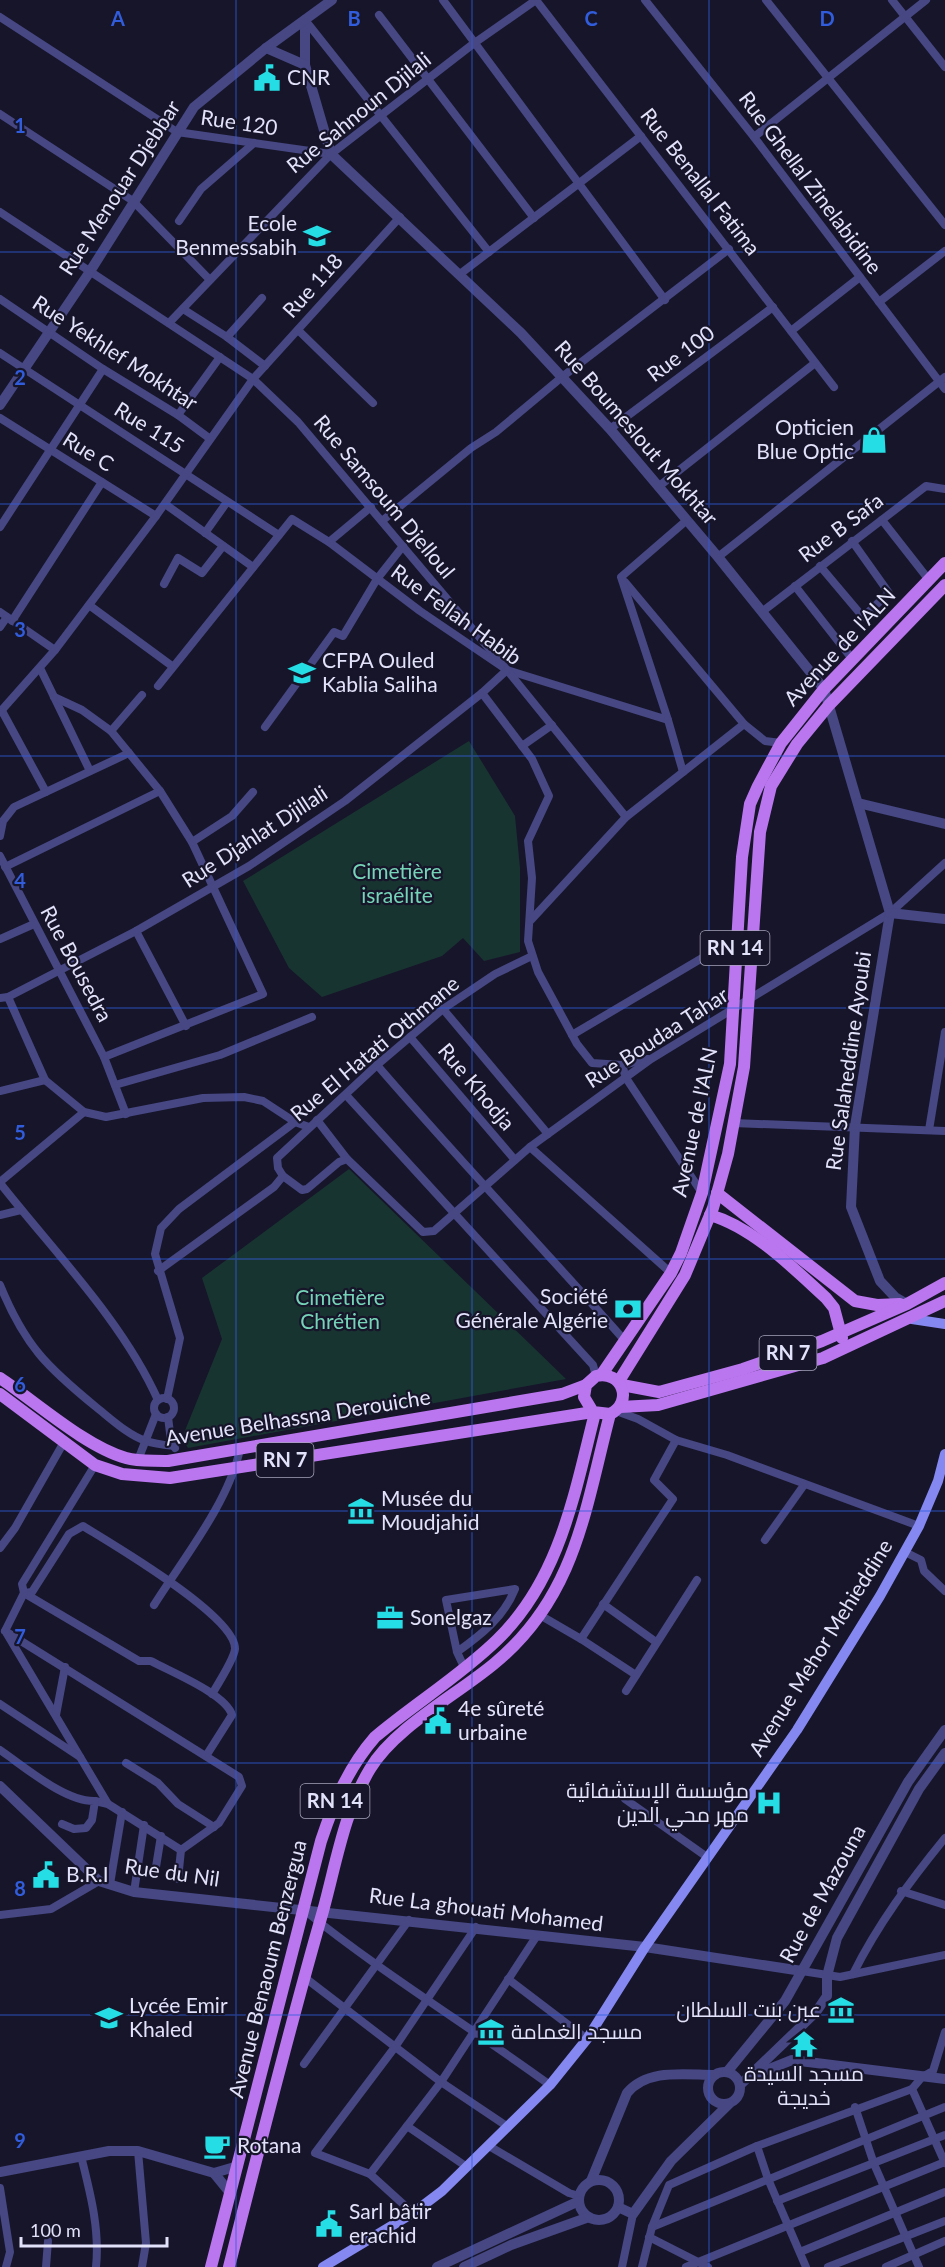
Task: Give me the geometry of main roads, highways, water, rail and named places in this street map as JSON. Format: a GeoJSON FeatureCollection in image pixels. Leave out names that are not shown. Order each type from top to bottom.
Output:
{"type":"FeatureCollection","features":[{"type":"Feature","properties":{"kind":"main road","name":"Avenue de l'ALN"},"geometry":{"type":"LineString","coordinates":[[595,1378],[626,1342],[671,1273],[681,1253],[702,1194],[726,1088],[734,1008],[742,858],[750,804],[770,760],[824,689],[945,563]]}},
{"type":"Feature","properties":{"kind":"main road","name":"Avenue de l'ALN"},"geometry":{"type":"LineString","coordinates":[[620,1383],[685,1275],[717,1193],[744,1067],[759,843],[765,807],[783,764],[829,705],[945,585]]}},
{"type":"Feature","properties":{"kind":"main road"},"geometry":{"type":"LineString","coordinates":[[717,1193],[855,1301],[876,1305],[907,1304]]}},
{"type":"Feature","properties":{"kind":"main road"},"geometry":{"type":"LineString","coordinates":[[710,1215],[729,1222],[752,1236],[819,1291],[834,1308],[840,1333],[844,1342],[850,1346]]}},
{"type":"Feature","properties":{"kind":"main road","name":"RN 7"},"geometry":{"type":"LineString","coordinates":[[620,1383],[659,1392],[742,1369],[840,1333],[907,1304],[945,1283]]}},
{"type":"Feature","properties":{"kind":"main road","name":"RN 7"},"geometry":{"type":"LineString","coordinates":[[615,1411],[658,1405],[824,1358],[912,1319],[945,1301]]}},
{"type":"Feature","properties":{"kind":"main road"},"geometry":{"type":"LineString","coordinates":[[912,1319],[945,1324]]}},
{"type":"Feature","properties":{"kind":"main road"},"geometry":{"type":"LineString","coordinates":[[611,1376],[620,1383],[624,1400],[615,1411],[594,1413],[584,1397],[595,1378],[611,1376]]}},
{"type":"Feature","properties":{"kind":"main road","name":"Avenue Belhassna Derouiche"},"geometry":{"type":"LineString","coordinates":[[0,1378],[73,1430],[105,1449],[125,1458],[138,1460],[181,1459],[562,1394],[595,1378]]}},
{"type":"Feature","properties":{"kind":"main road","name":"Avenue Belhassna Derouiche"},"geometry":{"type":"LineString","coordinates":[[0,1394],[95,1465],[122,1474],[170,1478],[594,1413]]}},
{"type":"Feature","properties":{"kind":"main road","name":"Avenue Benaoum Benzergua"},"geometry":{"type":"LineString","coordinates":[[229,2267],[304,1977],[356,1798],[370,1768],[393,1742],[497,1662],[555,1593],[571,1561],[615,1411]]}},
{"type":"Feature","properties":{"kind":"main road","name":"Avenue Benaoum Benzergua"},"geometry":{"type":"LineString","coordinates":[[211,2267],[335,1799],[362,1753],[408,1710],[464,1667],[507,1629],[534,1594],[566,1528],[594,1413]]}},
{"type":"Feature","properties":{"kind":"main road","name":"Avenue Mehor Mehieddine"},"geometry":{"type":"LineString","coordinates":[[323,2267],[413,2214],[467,2168],[550,2085],[587,2039],[645,1947],[797,1730],[919,1526],[942,1482],[945,1454]]}},
{"type":"Feature","properties":{"kind":"place","name":"CNR"},"geometry":{"type":"Point","coordinates":[267,78]}},
{"type":"Feature","properties":{"kind":"place","name":"Ecole Benmessabih"},"geometry":{"type":"Point","coordinates":[317,236]}},
{"type":"Feature","properties":{"kind":"place","name":"Opticien Blue Optic"},"geometry":{"type":"Point","coordinates":[874,440]}},
{"type":"Feature","properties":{"kind":"place","name":"CFPA Ouled Kablia Saliha"},"geometry":{"type":"Point","coordinates":[302,673]}},
{"type":"Feature","properties":{"kind":"place","name":"Société Générale Algérie"},"geometry":{"type":"Point","coordinates":[628,1309]}},
{"type":"Feature","properties":{"kind":"place","name":"Musée du Moudjahid"},"geometry":{"type":"Point","coordinates":[361,1511]}},
{"type":"Feature","properties":{"kind":"place","name":"Sonelgaz"},"geometry":{"type":"Point","coordinates":[390,1618]}},
{"type":"Feature","properties":{"kind":"place","name":"4e sûreté urbaine"},"geometry":{"type":"Point","coordinates":[438,1721]}},
{"type":"Feature","properties":{"kind":"place","name":"مؤسسة الإستشفائية مهر محي الدين"},"geometry":{"type":"Point","coordinates":[769,1803]}},
{"type":"Feature","properties":{"kind":"place","name":"B.R.I"},"geometry":{"type":"Point","coordinates":[46,1875]}},
{"type":"Feature","properties":{"kind":"place","name":"عبن بنت السلطان"},"geometry":{"type":"Point","coordinates":[841,2010]}},
{"type":"Feature","properties":{"kind":"place","name":"Lycée Emir Khaled"},"geometry":{"type":"Point","coordinates":[109,2018]}},
{"type":"Feature","properties":{"kind":"place","name":"مسجد الغمامة"},"geometry":{"type":"Point","coordinates":[491,2032]}},
{"type":"Feature","properties":{"kind":"place","name":"مسجد السيدة خديجة"},"geometry":{"type":"Point","coordinates":[804,2044]}},
{"type":"Feature","properties":{"kind":"place","name":"Rotana"},"geometry":{"type":"Point","coordinates":[217,2146]}},
{"type":"Feature","properties":{"kind":"place","name":"Sarl bâtir erachid"},"geometry":{"type":"Point","coordinates":[329,2224]}},
{"type":"Feature","properties":{"kind":"park label","name":"Cimetière israélite"},"geometry":{"type":"Point","coordinates":[397,884]}},
{"type":"Feature","properties":{"kind":"park label","name":"Cimetière Chrétien"},"geometry":{"type":"Point","coordinates":[340,1310]}}]}
